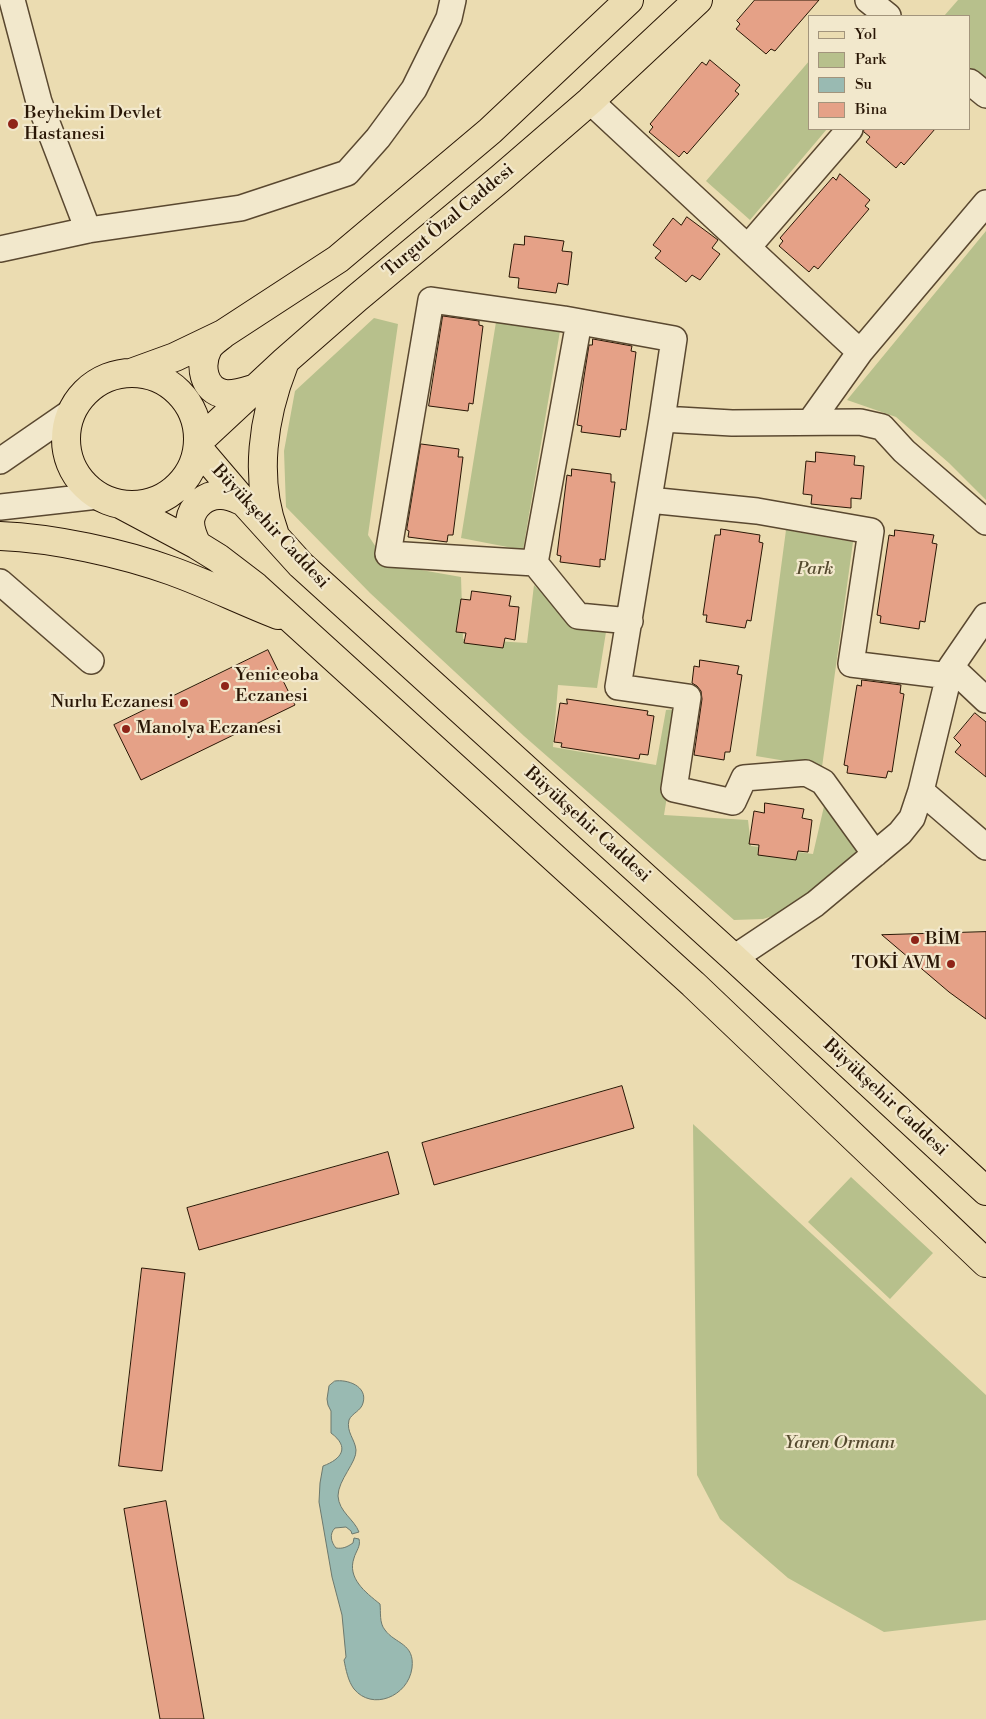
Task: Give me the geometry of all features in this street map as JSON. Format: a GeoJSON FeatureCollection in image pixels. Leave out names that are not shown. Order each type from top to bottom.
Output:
{"type":"FeatureCollection","features":[{"type":"Feature","properties":{"kind":"main road"},"geometry":{"type":"LineString","coordinates":[[256,388],[239,394],[225,394],[215,391],[207,382],[203,370],[204,357],[209,346],[223,334],[338,259],[490,131],[629,0]]}},
{"type":"Feature","properties":{"kind":"main road","name":"Turgut Özal Caddesi"},"geometry":{"type":"LineString","coordinates":[[198,445],[285,362],[590,101],[698,0]]}},
{"type":"Feature","properties":{"kind":"main road"},"geometry":{"type":"LineString","coordinates":[[223,334],[175,357],[131,372],[110,376],[91,387],[76,402],[71,412],[66,433],[67,454],[76,474],[82,482],[109,500],[197,544],[256,586],[693,984],[986,1264]]}},
{"type":"Feature","properties":{"kind":"main road"},"geometry":{"type":"LineString","coordinates":[[276,538],[264,498],[263,465],[271,403],[285,362]]}},
{"type":"Feature","properties":{"kind":"main road"},"geometry":{"type":"LineString","coordinates":[[109,500],[131,505],[148,503],[174,491],[189,474],[194,464],[198,445],[196,420],[180,392],[162,380],[142,373],[131,372]]}},
{"type":"Feature","properties":{"kind":"main road","name":"Büyükşehir Caddesi"},"geometry":{"type":"LineString","coordinates":[[198,445],[244,502],[301,565],[734,958],[986,1191]]}},
{"type":"Feature","properties":{"kind":"main road"},"geometry":{"type":"LineString","coordinates":[[197,544],[193,537],[190,521],[193,511],[199,503],[207,497],[219,494],[244,502]]}},
{"type":"Feature","properties":{"kind":"main road"},"geometry":{"type":"LineString","coordinates":[[0,536],[70,545],[133,559],[172,571],[298,623]]}},
{"type":"Feature","properties":{"kind":"street"},"geometry":{"type":"LineString","coordinates":[[12,0],[39,102],[88,230]]}},
{"type":"Feature","properties":{"kind":"street"},"geometry":{"type":"LineString","coordinates":[[0,250],[88,230],[241,208],[347,173],[378,138],[414,89],[449,18],[453,0]]}},
{"type":"Feature","properties":{"kind":"street"},"geometry":{"type":"LineString","coordinates":[[868,0],[887,15]]}},
{"type":"Feature","properties":{"kind":"street"},"geometry":{"type":"LineString","coordinates":[[971,83],[986,95]]}},
{"type":"Feature","properties":{"kind":"street"},"geometry":{"type":"LineString","coordinates":[[590,101],[860,352]]}},
{"type":"Feature","properties":{"kind":"street"},"geometry":{"type":"LineString","coordinates":[[748,247],[849,130]]}},
{"type":"Feature","properties":{"kind":"street"},"geometry":{"type":"LineString","coordinates":[[810,422],[860,352],[986,203]]}},
{"type":"Feature","properties":{"kind":"street"},"geometry":{"type":"LineString","coordinates":[[630,621],[578,616],[535,563],[388,554],[431,300],[579,322],[674,339],[630,621],[618,687],[688,697],[674,789],[733,802],[744,778],[806,774],[823,782],[875,854]]}},
{"type":"Feature","properties":{"kind":"street"},"geometry":{"type":"LineString","coordinates":[[535,563],[579,322]]}},
{"type":"Feature","properties":{"kind":"street"},"geometry":{"type":"LineString","coordinates":[[0,461],[71,412]]}},
{"type":"Feature","properties":{"kind":"street"},"geometry":{"type":"LineString","coordinates":[[662,419],[732,423],[860,422],[882,427],[904,451],[986,522]]}},
{"type":"Feature","properties":{"kind":"street"},"geometry":{"type":"LineString","coordinates":[[0,507],[109,500]]}},
{"type":"Feature","properties":{"kind":"street"},"geometry":{"type":"LineString","coordinates":[[649,500],[757,511],[871,532],[851,664],[950,672],[986,700]]}},
{"type":"Feature","properties":{"kind":"street"},"geometry":{"type":"LineString","coordinates":[[0,582],[91,661]]}},
{"type":"Feature","properties":{"kind":"street"},"geometry":{"type":"LineString","coordinates":[[734,958],[815,904],[900,834],[912,818],[921,791],[950,672],[986,616]]}},
{"type":"Feature","properties":{"kind":"street"},"geometry":{"type":"LineString","coordinates":[[921,791],[986,847]]}},
{"type":"Feature","properties":{"kind":"green space"},"geometry":{"type":"Polygon","coordinates":[[[958,0],[986,0],[986,85],[971,73],[971,15],[945,15],[958,0]]]}},
{"type":"Feature","properties":{"kind":"green space"},"geometry":{"type":"Polygon","coordinates":[[[808,62],[808,130],[826,130],[750,220],[706,181],[808,62]]]}},
{"type":"Feature","properties":{"kind":"green space"},"geometry":{"type":"Polygon","coordinates":[[[986,231],[986,500],[949,463],[896,417],[847,400],[986,231]]]}},
{"type":"Feature","properties":{"kind":"green space"},"geometry":{"type":"Polygon","coordinates":[[[374,318],[398,324],[368,535],[387,564],[461,577],[463,639],[527,643],[534,585],[568,618],[606,632],[597,688],[558,685],[553,747],[656,765],[666,710],[681,709],[664,815],[748,820],[751,846],[813,854],[825,802],[862,847],[789,911],[763,919],[734,920],[524,736],[370,593],[286,507],[284,451],[295,391],[374,318]]]}},
{"type":"Feature","properties":{"kind":"green space"},"geometry":{"type":"Polygon","coordinates":[[[496,322],[560,331],[523,550],[461,538],[496,322]]]}},
{"type":"Feature","properties":{"kind":"green space","name":"Park"},"geometry":{"type":"Polygon","coordinates":[[[786,530],[853,542],[822,767],[756,756],[786,530]]]}},
{"type":"Feature","properties":{"kind":"green space","name":"Yaren Ormanı"},"geometry":{"type":"Polygon","coordinates":[[[693,1124],[986,1395],[986,1620],[884,1632],[788,1578],[720,1519],[697,1475],[693,1124]]]}},
{"type":"Feature","properties":{"kind":"green space"},"geometry":{"type":"Polygon","coordinates":[[[851,1177],[933,1253],[890,1299],[808,1222],[851,1177]]]}},
{"type":"Feature","properties":{"kind":"water"},"geometry":{"type":"Polygon","coordinates":[[[335,1381],[345,1381],[355,1385],[360,1388],[364,1397],[362,1406],[349,1420],[348,1424],[356,1455],[341,1484],[338,1496],[341,1507],[359,1532],[352,1534],[346,1527],[335,1528],[331,1535],[332,1541],[336,1548],[341,1548],[353,1543],[354,1538],[359,1539],[359,1546],[352,1565],[355,1578],[363,1589],[380,1604],[383,1627],[389,1635],[407,1649],[412,1660],[412,1668],[404,1687],[388,1698],[379,1700],[361,1696],[350,1682],[344,1660],[346,1657],[342,1615],[332,1577],[319,1502],[323,1466],[335,1460],[342,1448],[337,1438],[331,1433],[331,1411],[327,1399],[329,1386],[335,1381]]]}},
{"type":"Feature","properties":{"kind":"building"},"geometry":{"type":"Polygon","coordinates":[[[755,0],[819,0],[775,51],[771,49],[766,54],[736,29],[740,24],[737,21],[755,0]]]}},
{"type":"Feature","properties":{"kind":"building"},"geometry":{"type":"Polygon","coordinates":[[[710,60],[740,85],[735,91],[739,94],[687,154],[684,151],[679,157],[649,132],[653,127],[650,124],[702,62],[706,65],[710,60]]]}},
{"type":"Feature","properties":{"kind":"building"},"geometry":{"type":"Polygon","coordinates":[[[864,130],[934,130],[904,165],[901,162],[896,168],[866,142],[870,137],[864,130]]]}},
{"type":"Feature","properties":{"kind":"building"},"geometry":{"type":"Polygon","coordinates":[[[840,174],[870,200],[865,206],[869,209],[818,269],[814,266],[809,272],[779,246],[783,241],[780,238],[833,177],[836,180],[840,174]]]}},
{"type":"Feature","properties":{"kind":"building"},"geometry":{"type":"Polygon","coordinates":[[[687,217],[718,240],[712,248],[720,254],[700,280],[692,275],[686,282],[655,258],[661,251],[653,245],[673,218],[681,225],[687,217]]]}},
{"type":"Feature","properties":{"kind":"building"},"geometry":{"type":"Polygon","coordinates":[[[525,236],[564,241],[562,251],[572,252],[568,285],[558,283],[556,293],[518,288],[519,278],[509,277],[514,244],[524,245],[525,236]]]}},
{"type":"Feature","properties":{"kind":"building"},"geometry":{"type":"Polygon","coordinates":[[[443,316],[479,321],[479,325],[483,326],[473,404],[469,403],[468,411],[429,406],[443,316]]]}},
{"type":"Feature","properties":{"kind":"building"},"geometry":{"type":"Polygon","coordinates":[[[593,339],[632,346],[631,351],[636,352],[626,430],[621,429],[620,437],[581,432],[582,426],[577,425],[589,345],[592,345],[593,339]]]}},
{"type":"Feature","properties":{"kind":"building"},"geometry":{"type":"Polygon","coordinates":[[[421,444],[459,449],[458,457],[463,457],[453,535],[448,535],[447,542],[408,537],[409,531],[407,530],[421,444]]]}},
{"type":"Feature","properties":{"kind":"building"},"geometry":{"type":"Polygon","coordinates":[[[816,452],[855,456],[854,465],[864,466],[861,499],[851,498],[851,508],[811,504],[812,495],[803,494],[806,461],[815,462],[816,452]]]}},
{"type":"Feature","properties":{"kind":"building"},"geometry":{"type":"Polygon","coordinates":[[[572,469],[611,474],[611,482],[615,482],[605,560],[600,559],[600,567],[560,562],[561,556],[557,555],[567,475],[571,476],[572,469]]]}},
{"type":"Feature","properties":{"kind":"building"},"geometry":{"type":"Polygon","coordinates":[[[721,529],[760,535],[759,542],[763,543],[751,621],[747,620],[745,628],[706,622],[707,615],[703,615],[715,535],[720,535],[721,529]]]}},
{"type":"Feature","properties":{"kind":"building"},"geometry":{"type":"Polygon","coordinates":[[[895,530],[934,535],[932,543],[937,544],[925,622],[920,621],[919,629],[880,623],[881,616],[877,615],[889,535],[894,536],[895,530]]]}},
{"type":"Feature","properties":{"kind":"building"},"geometry":{"type":"Polygon","coordinates":[[[472,591],[511,596],[509,606],[519,607],[515,640],[505,638],[503,648],[464,643],[466,633],[456,632],[461,599],[470,600],[472,591]]]}},
{"type":"Feature","properties":{"kind":"building"},"geometry":{"type":"Polygon","coordinates":[[[268,650],[295,705],[141,780],[114,725],[268,650]]]}},
{"type":"Feature","properties":{"kind":"building"},"geometry":{"type":"Polygon","coordinates":[[[700,660],[739,666],[737,674],[742,675],[730,752],[725,752],[724,760],[694,755],[702,699],[701,691],[692,683],[694,666],[699,667],[700,660]]]}},
{"type":"Feature","properties":{"kind":"building"},"geometry":{"type":"Polygon","coordinates":[[[862,680],[901,685],[900,693],[904,694],[892,772],[888,771],[886,778],[847,773],[848,766],[844,765],[857,685],[861,686],[862,680]]]}},
{"type":"Feature","properties":{"kind":"building"},"geometry":{"type":"Polygon","coordinates":[[[567,699],[648,711],[647,715],[654,716],[648,755],[640,754],[639,759],[561,747],[562,743],[554,742],[560,703],[567,704],[567,699]]]}},
{"type":"Feature","properties":{"kind":"building"},"geometry":{"type":"Polygon","coordinates":[[[975,713],[986,722],[986,777],[955,752],[961,745],[954,738],[975,713]]]}},
{"type":"Feature","properties":{"kind":"building"},"geometry":{"type":"Polygon","coordinates":[[[765,803],[804,809],[802,818],[812,820],[808,852],[798,851],[796,860],[758,855],[759,845],[749,844],[754,811],[764,813],[765,803]]]}},
{"type":"Feature","properties":{"kind":"building","name":"TOKİ AVM"},"geometry":{"type":"Polygon","coordinates":[[[986,932],[986,1019],[949,992],[882,935],[986,932]]]}},
{"type":"Feature","properties":{"kind":"building"},"geometry":{"type":"Polygon","coordinates":[[[622,1086],[634,1128],[434,1185],[422,1143],[622,1086]]]}},
{"type":"Feature","properties":{"kind":"building"},"geometry":{"type":"Polygon","coordinates":[[[388,1152],[399,1194],[199,1250],[187,1208],[388,1152]]]}},
{"type":"Feature","properties":{"kind":"building"},"geometry":{"type":"Polygon","coordinates":[[[142,1268],[185,1273],[162,1471],[119,1466],[142,1268]]]}},
{"type":"Feature","properties":{"kind":"building"},"geometry":{"type":"Polygon","coordinates":[[[166,1501],[204,1719],[160,1719],[146,1639],[124,1509],[166,1501]]]}},
{"type":"Feature","properties":{"kind":"place","name":"Beyhekim Devlet Hastanesi"},"geometry":{"type":"Point","coordinates":[13,124]}},
{"type":"Feature","properties":{"kind":"place","name":"Yeniceoba Eczanesi"},"geometry":{"type":"Point","coordinates":[225,686]}},
{"type":"Feature","properties":{"kind":"place","name":"Nurlu Eczanesi"},"geometry":{"type":"Point","coordinates":[184,703]}},
{"type":"Feature","properties":{"kind":"place","name":"Manolya Eczanesi"},"geometry":{"type":"Point","coordinates":[126,729]}},
{"type":"Feature","properties":{"kind":"place","name":"BİM"},"geometry":{"type":"Point","coordinates":[915,940]}},
{"type":"Feature","properties":{"kind":"place","name":"TOKİ AVM"},"geometry":{"type":"Point","coordinates":[951,964]}}]}
